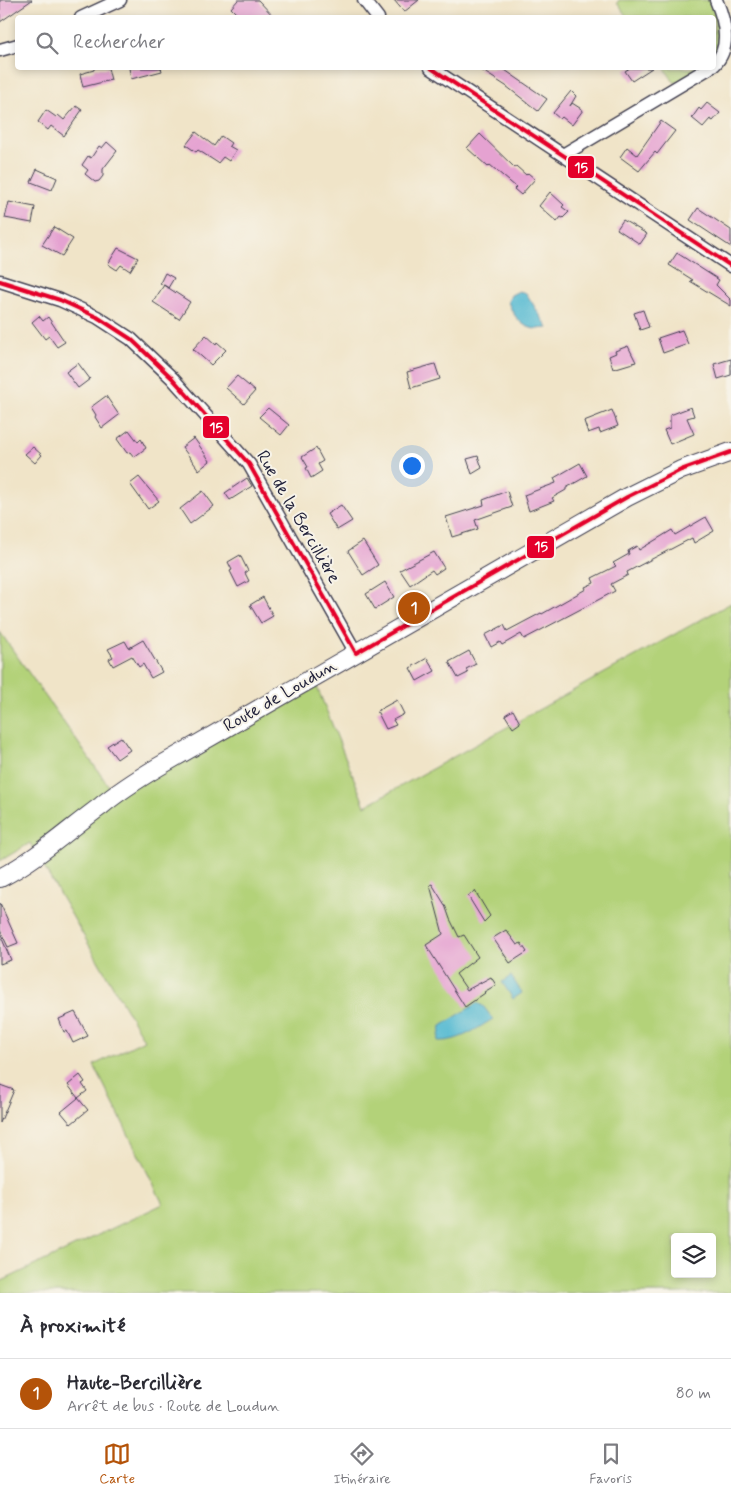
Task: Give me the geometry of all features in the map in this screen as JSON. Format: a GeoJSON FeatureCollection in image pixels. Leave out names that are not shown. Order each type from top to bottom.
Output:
{"type":"FeatureCollection","features":[{"type":"Feature","properties":{"kind":"main road","name":"Route de Loudun"},"geometry":{"type":"LineString","coordinates":[[0,878],[46,848],[128,785],[642,489],[681,470],[731,452]]}},
{"type":"Feature","properties":{"kind":"street"},"geometry":{"type":"LineString","coordinates":[[88,15],[120,0]]}},
{"type":"Feature","properties":{"kind":"street"},"geometry":{"type":"LineString","coordinates":[[364,0],[376,15]]}},
{"type":"Feature","properties":{"kind":"street"},"geometry":{"type":"LineString","coordinates":[[716,0],[730,38],[726,54],[716,64]]}},
{"type":"Feature","properties":{"kind":"street"},"geometry":{"type":"LineString","coordinates":[[0,50],[15,46]]}},
{"type":"Feature","properties":{"kind":"street"},"geometry":{"type":"LineString","coordinates":[[434,70],[731,266]]}},
{"type":"Feature","properties":{"kind":"street"},"geometry":{"type":"LineString","coordinates":[[563,156],[706,70]]}},
{"type":"Feature","properties":{"kind":"street","name":"Rue de la Bercillière"},"geometry":{"type":"LineString","coordinates":[[0,281],[60,300],[97,317],[130,339],[172,378],[249,464],[356,653]]}},
{"type":"Feature","properties":{"kind":"green space"},"geometry":{"type":"Polygon","coordinates":[[[619,0],[710,0],[723,32],[716,54],[716,15],[626,15],[617,3],[619,0]]]}},
{"type":"Feature","properties":{"kind":"green space"},"geometry":{"type":"Polygon","coordinates":[[[665,70],[698,70],[675,83],[665,70]]]}},
{"type":"Feature","properties":{"kind":"green space"},"geometry":{"type":"Polygon","coordinates":[[[731,603],[731,1293],[0,1293],[0,1282],[163,1204],[94,1065],[144,1040],[30,843],[0,861],[0,632],[115,795],[317,687],[365,806],[731,603]]]}},
{"type":"Feature","properties":{"kind":"water"},"geometry":{"type":"Polygon","coordinates":[[[519,291],[526,293],[548,328],[531,328],[516,318],[508,302],[511,295],[519,291]]]}},
{"type":"Feature","properties":{"kind":"water"},"geometry":{"type":"Polygon","coordinates":[[[511,976],[522,993],[513,999],[502,982],[511,976]]]}},
{"type":"Feature","properties":{"kind":"water"},"geometry":{"type":"Polygon","coordinates":[[[477,1003],[483,1006],[493,1019],[460,1037],[438,1041],[441,1026],[477,1003]]]}},
{"type":"Feature","properties":{"kind":"building"},"geometry":{"type":"Polygon","coordinates":[[[0,0],[32,0],[0,22],[0,0]]]}},
{"type":"Feature","properties":{"kind":"building"},"geometry":{"type":"Polygon","coordinates":[[[238,0],[258,0],[272,15],[238,15],[231,8],[238,0]]]}},
{"type":"Feature","properties":{"kind":"building"},"geometry":{"type":"Polygon","coordinates":[[[394,0],[419,0],[404,12],[394,0]]]}},
{"type":"Feature","properties":{"kind":"building"},"geometry":{"type":"Polygon","coordinates":[[[94,70],[108,70],[111,80],[83,87],[80,74],[94,70]]]}},
{"type":"Feature","properties":{"kind":"building"},"geometry":{"type":"Polygon","coordinates":[[[129,70],[162,71],[131,79],[129,70]]]}},
{"type":"Feature","properties":{"kind":"building"},"geometry":{"type":"Polygon","coordinates":[[[481,70],[505,70],[547,99],[538,111],[506,86],[481,70]]]}},
{"type":"Feature","properties":{"kind":"building"},"geometry":{"type":"Polygon","coordinates":[[[627,70],[649,70],[632,81],[625,71],[627,70]]]}},
{"type":"Feature","properties":{"kind":"building"},"geometry":{"type":"Polygon","coordinates":[[[571,91],[576,96],[570,106],[572,103],[583,110],[572,125],[553,113],[571,91]]]}},
{"type":"Feature","properties":{"kind":"building"},"geometry":{"type":"Polygon","coordinates":[[[707,103],[720,113],[713,121],[710,119],[703,127],[692,118],[699,108],[701,110],[707,103]]]}},
{"type":"Feature","properties":{"kind":"building"},"geometry":{"type":"Polygon","coordinates":[[[76,106],[82,110],[64,136],[51,126],[48,130],[38,122],[46,110],[64,120],[76,106]]]}},
{"type":"Feature","properties":{"kind":"building"},"geometry":{"type":"Polygon","coordinates":[[[661,121],[675,131],[657,154],[655,152],[639,171],[620,157],[627,147],[637,155],[661,121]]]}},
{"type":"Feature","properties":{"kind":"building"},"geometry":{"type":"Polygon","coordinates":[[[196,132],[214,146],[221,136],[231,143],[229,146],[236,150],[229,161],[223,157],[218,163],[198,150],[196,152],[186,145],[196,132]]]}},
{"type":"Feature","properties":{"kind":"building"},"geometry":{"type":"Polygon","coordinates":[[[480,134],[515,168],[516,166],[526,175],[528,173],[535,179],[521,195],[514,189],[516,187],[490,165],[488,167],[467,148],[480,134]]]}},
{"type":"Feature","properties":{"kind":"building"},"geometry":{"type":"Polygon","coordinates":[[[107,142],[117,151],[103,169],[103,176],[99,181],[95,182],[85,174],[88,170],[82,165],[88,156],[91,158],[99,146],[102,148],[107,142]]]}},
{"type":"Feature","properties":{"kind":"building"},"geometry":{"type":"Polygon","coordinates":[[[37,169],[57,178],[52,190],[31,182],[37,169]]]}},
{"type":"Feature","properties":{"kind":"building"},"geometry":{"type":"Polygon","coordinates":[[[550,192],[564,205],[562,207],[569,212],[557,222],[539,206],[550,192]]]}},
{"type":"Feature","properties":{"kind":"building"},"geometry":{"type":"Polygon","coordinates":[[[9,202],[35,207],[32,223],[5,218],[9,202]]]}},
{"type":"Feature","properties":{"kind":"building"},"geometry":{"type":"Polygon","coordinates":[[[698,208],[731,230],[731,247],[690,220],[698,208]]]}},
{"type":"Feature","properties":{"kind":"building"},"geometry":{"type":"Polygon","coordinates":[[[623,220],[647,234],[640,244],[617,229],[623,220]]]}},
{"type":"Feature","properties":{"kind":"building"},"geometry":{"type":"Polygon","coordinates":[[[54,227],[73,239],[62,256],[42,245],[54,227]]]}},
{"type":"Feature","properties":{"kind":"building"},"geometry":{"type":"Polygon","coordinates":[[[118,248],[138,258],[130,271],[121,265],[117,270],[108,264],[118,248]]]}},
{"type":"Feature","properties":{"kind":"building"},"geometry":{"type":"Polygon","coordinates":[[[677,253],[719,280],[716,285],[731,300],[731,306],[690,281],[693,280],[669,265],[677,253]]]}},
{"type":"Feature","properties":{"kind":"building"},"geometry":{"type":"Polygon","coordinates":[[[165,273],[174,278],[168,288],[160,283],[165,273]]]}},
{"type":"Feature","properties":{"kind":"building"},"geometry":{"type":"Polygon","coordinates":[[[164,285],[190,302],[179,319],[153,302],[164,285]]]}},
{"type":"Feature","properties":{"kind":"building"},"geometry":{"type":"Polygon","coordinates":[[[643,310],[649,327],[640,330],[634,313],[643,310]]]}},
{"type":"Feature","properties":{"kind":"building"},"geometry":{"type":"Polygon","coordinates":[[[39,316],[43,321],[48,317],[65,342],[57,347],[49,336],[45,339],[32,322],[39,316]]]}},
{"type":"Feature","properties":{"kind":"building"},"geometry":{"type":"Polygon","coordinates":[[[682,330],[688,344],[663,353],[658,338],[682,330]]]}},
{"type":"Feature","properties":{"kind":"building"},"geometry":{"type":"Polygon","coordinates":[[[206,335],[226,350],[211,365],[193,349],[206,335]]]}},
{"type":"Feature","properties":{"kind":"building"},"geometry":{"type":"Polygon","coordinates":[[[628,346],[636,362],[613,369],[609,356],[616,353],[615,351],[628,346]]]}},
{"type":"Feature","properties":{"kind":"building"},"geometry":{"type":"Polygon","coordinates":[[[731,359],[731,375],[718,379],[714,364],[731,359]]]}},
{"type":"Feature","properties":{"kind":"building"},"geometry":{"type":"Polygon","coordinates":[[[78,363],[90,379],[78,388],[66,372],[78,363]]]}},
{"type":"Feature","properties":{"kind":"building"},"geometry":{"type":"Polygon","coordinates":[[[435,364],[440,379],[411,388],[407,372],[435,364]]]}},
{"type":"Feature","properties":{"kind":"building"},"geometry":{"type":"Polygon","coordinates":[[[237,376],[255,391],[244,404],[226,388],[237,376]]]}},
{"type":"Feature","properties":{"kind":"building"},"geometry":{"type":"Polygon","coordinates":[[[106,396],[119,415],[102,428],[91,407],[106,396]]]}},
{"type":"Feature","properties":{"kind":"building"},"geometry":{"type":"Polygon","coordinates":[[[691,407],[694,416],[687,418],[694,434],[670,444],[664,430],[670,428],[670,415],[691,407]]]}},
{"type":"Feature","properties":{"kind":"building"},"geometry":{"type":"Polygon","coordinates":[[[268,408],[289,425],[281,435],[259,417],[268,408]]]}},
{"type":"Feature","properties":{"kind":"building"},"geometry":{"type":"Polygon","coordinates":[[[612,410],[618,426],[600,433],[599,429],[588,433],[584,421],[612,410]]]}},
{"type":"Feature","properties":{"kind":"building"},"geometry":{"type":"Polygon","coordinates":[[[129,430],[138,442],[141,439],[146,448],[134,457],[130,452],[127,453],[117,439],[129,430]]]}},
{"type":"Feature","properties":{"kind":"building"},"geometry":{"type":"Polygon","coordinates":[[[194,438],[210,461],[199,470],[182,447],[194,438]]]}},
{"type":"Feature","properties":{"kind":"building"},"geometry":{"type":"Polygon","coordinates":[[[33,447],[42,455],[35,463],[25,454],[33,447]]]}},
{"type":"Feature","properties":{"kind":"building"},"geometry":{"type":"Polygon","coordinates":[[[316,448],[323,461],[318,464],[322,471],[311,478],[306,468],[308,467],[302,457],[316,448]]]}},
{"type":"Feature","properties":{"kind":"building"},"geometry":{"type":"Polygon","coordinates":[[[478,456],[482,468],[472,474],[467,459],[478,456]]]}},
{"type":"Feature","properties":{"kind":"building"},"geometry":{"type":"Polygon","coordinates":[[[580,463],[587,476],[552,498],[554,501],[529,511],[524,495],[556,483],[554,478],[580,463]]]}},
{"type":"Feature","properties":{"kind":"building"},"geometry":{"type":"Polygon","coordinates":[[[139,477],[159,501],[148,509],[130,484],[139,477]]]}},
{"type":"Feature","properties":{"kind":"building"},"geometry":{"type":"Polygon","coordinates":[[[247,478],[252,486],[230,500],[225,493],[247,478]]]}},
{"type":"Feature","properties":{"kind":"building"},"geometry":{"type":"Polygon","coordinates":[[[203,491],[214,506],[190,524],[180,509],[203,491]]]}},
{"type":"Feature","properties":{"kind":"building"},"geometry":{"type":"Polygon","coordinates":[[[507,491],[512,507],[475,520],[478,529],[452,537],[446,517],[484,505],[483,500],[507,491]]]}},
{"type":"Feature","properties":{"kind":"building"},"geometry":{"type":"Polygon","coordinates":[[[341,505],[352,521],[337,530],[327,514],[341,505]]]}},
{"type":"Feature","properties":{"kind":"building"},"geometry":{"type":"Polygon","coordinates":[[[706,517],[714,531],[694,543],[692,538],[627,572],[628,575],[611,584],[615,591],[524,639],[521,634],[502,645],[500,642],[491,647],[485,635],[504,625],[507,631],[542,614],[586,589],[585,587],[594,583],[592,578],[616,566],[613,563],[629,554],[628,551],[637,546],[639,550],[672,530],[675,535],[706,517]]]}},
{"type":"Feature","properties":{"kind":"building"},"geometry":{"type":"Polygon","coordinates":[[[363,541],[378,565],[363,575],[348,551],[363,541]]]}},
{"type":"Feature","properties":{"kind":"building"},"geometry":{"type":"Polygon","coordinates":[[[434,552],[444,568],[435,574],[432,570],[410,585],[400,570],[434,552]]]}},
{"type":"Feature","properties":{"kind":"building"},"geometry":{"type":"Polygon","coordinates":[[[240,555],[248,571],[245,573],[249,581],[238,587],[228,562],[240,555]]]}},
{"type":"Feature","properties":{"kind":"building"},"geometry":{"type":"Polygon","coordinates":[[[385,582],[394,597],[375,609],[366,594],[385,582]]]}},
{"type":"Feature","properties":{"kind":"building"},"geometry":{"type":"Polygon","coordinates":[[[263,597],[273,616],[261,623],[250,605],[263,597]]]}},
{"type":"Feature","properties":{"kind":"building"},"geometry":{"type":"Polygon","coordinates":[[[143,640],[162,672],[151,678],[143,664],[139,667],[132,656],[113,666],[109,659],[113,657],[108,649],[125,641],[129,648],[143,640]]]}},
{"type":"Feature","properties":{"kind":"building"},"geometry":{"type":"Polygon","coordinates":[[[469,651],[476,664],[466,669],[468,673],[458,678],[449,662],[469,651]]]}},
{"type":"Feature","properties":{"kind":"building"},"geometry":{"type":"Polygon","coordinates":[[[427,658],[435,671],[417,681],[410,668],[427,658]]]}},
{"type":"Feature","properties":{"kind":"building"},"geometry":{"type":"Polygon","coordinates":[[[397,700],[404,714],[393,720],[396,725],[386,729],[377,711],[397,700]]]}},
{"type":"Feature","properties":{"kind":"building"},"geometry":{"type":"Polygon","coordinates":[[[513,710],[520,723],[513,728],[505,715],[513,710]]]}},
{"type":"Feature","properties":{"kind":"building"},"geometry":{"type":"Polygon","coordinates":[[[121,737],[130,750],[117,759],[107,746],[121,737]]]}},
{"type":"Feature","properties":{"kind":"building"},"geometry":{"type":"Polygon","coordinates":[[[432,884],[445,905],[459,937],[464,935],[478,957],[456,974],[467,990],[491,977],[496,985],[465,1007],[426,945],[443,934],[430,885],[432,884]]]}},
{"type":"Feature","properties":{"kind":"building"},"geometry":{"type":"Polygon","coordinates":[[[475,891],[490,916],[484,922],[468,896],[475,891]]]}},
{"type":"Feature","properties":{"kind":"building"},"geometry":{"type":"Polygon","coordinates":[[[0,903],[18,943],[8,947],[0,930],[0,903]]]}},
{"type":"Feature","properties":{"kind":"building"},"geometry":{"type":"Polygon","coordinates":[[[506,930],[517,945],[521,943],[527,952],[510,963],[493,938],[506,930]]]}},
{"type":"Feature","properties":{"kind":"building"},"geometry":{"type":"Polygon","coordinates":[[[0,934],[11,960],[0,964],[0,934]]]}},
{"type":"Feature","properties":{"kind":"building"},"geometry":{"type":"Polygon","coordinates":[[[75,1012],[88,1036],[73,1043],[67,1031],[64,1032],[59,1019],[75,1012]]]}},
{"type":"Feature","properties":{"kind":"building"},"geometry":{"type":"Polygon","coordinates":[[[80,1075],[85,1082],[82,1084],[87,1091],[78,1098],[68,1085],[80,1075]]]}},
{"type":"Feature","properties":{"kind":"building"},"geometry":{"type":"Polygon","coordinates":[[[0,1085],[14,1090],[0,1123],[0,1085]]]}},
{"type":"Feature","properties":{"kind":"building"},"geometry":{"type":"Polygon","coordinates":[[[78,1098],[88,1110],[71,1124],[61,1112],[78,1098]]]}},
{"type":"Feature","properties":{"kind":"transit line","name":"15"},"geometry":{"type":"LineString","coordinates":[[434,70],[731,266]]}},
{"type":"Feature","properties":{"kind":"transit line","name":"15"},"geometry":{"type":"LineString","coordinates":[[0,281],[60,300],[97,317],[131,339],[172,378],[249,464],[356,653]]}},
{"type":"Feature","properties":{"kind":"transit line","name":"15"},"geometry":{"type":"LineString","coordinates":[[356,653],[627,497],[681,470],[731,452]]}},
{"type":"Feature","properties":{"kind":"place","name":"Haute-Bercillière"},"geometry":{"type":"Point","coordinates":[414,608]}}]}
